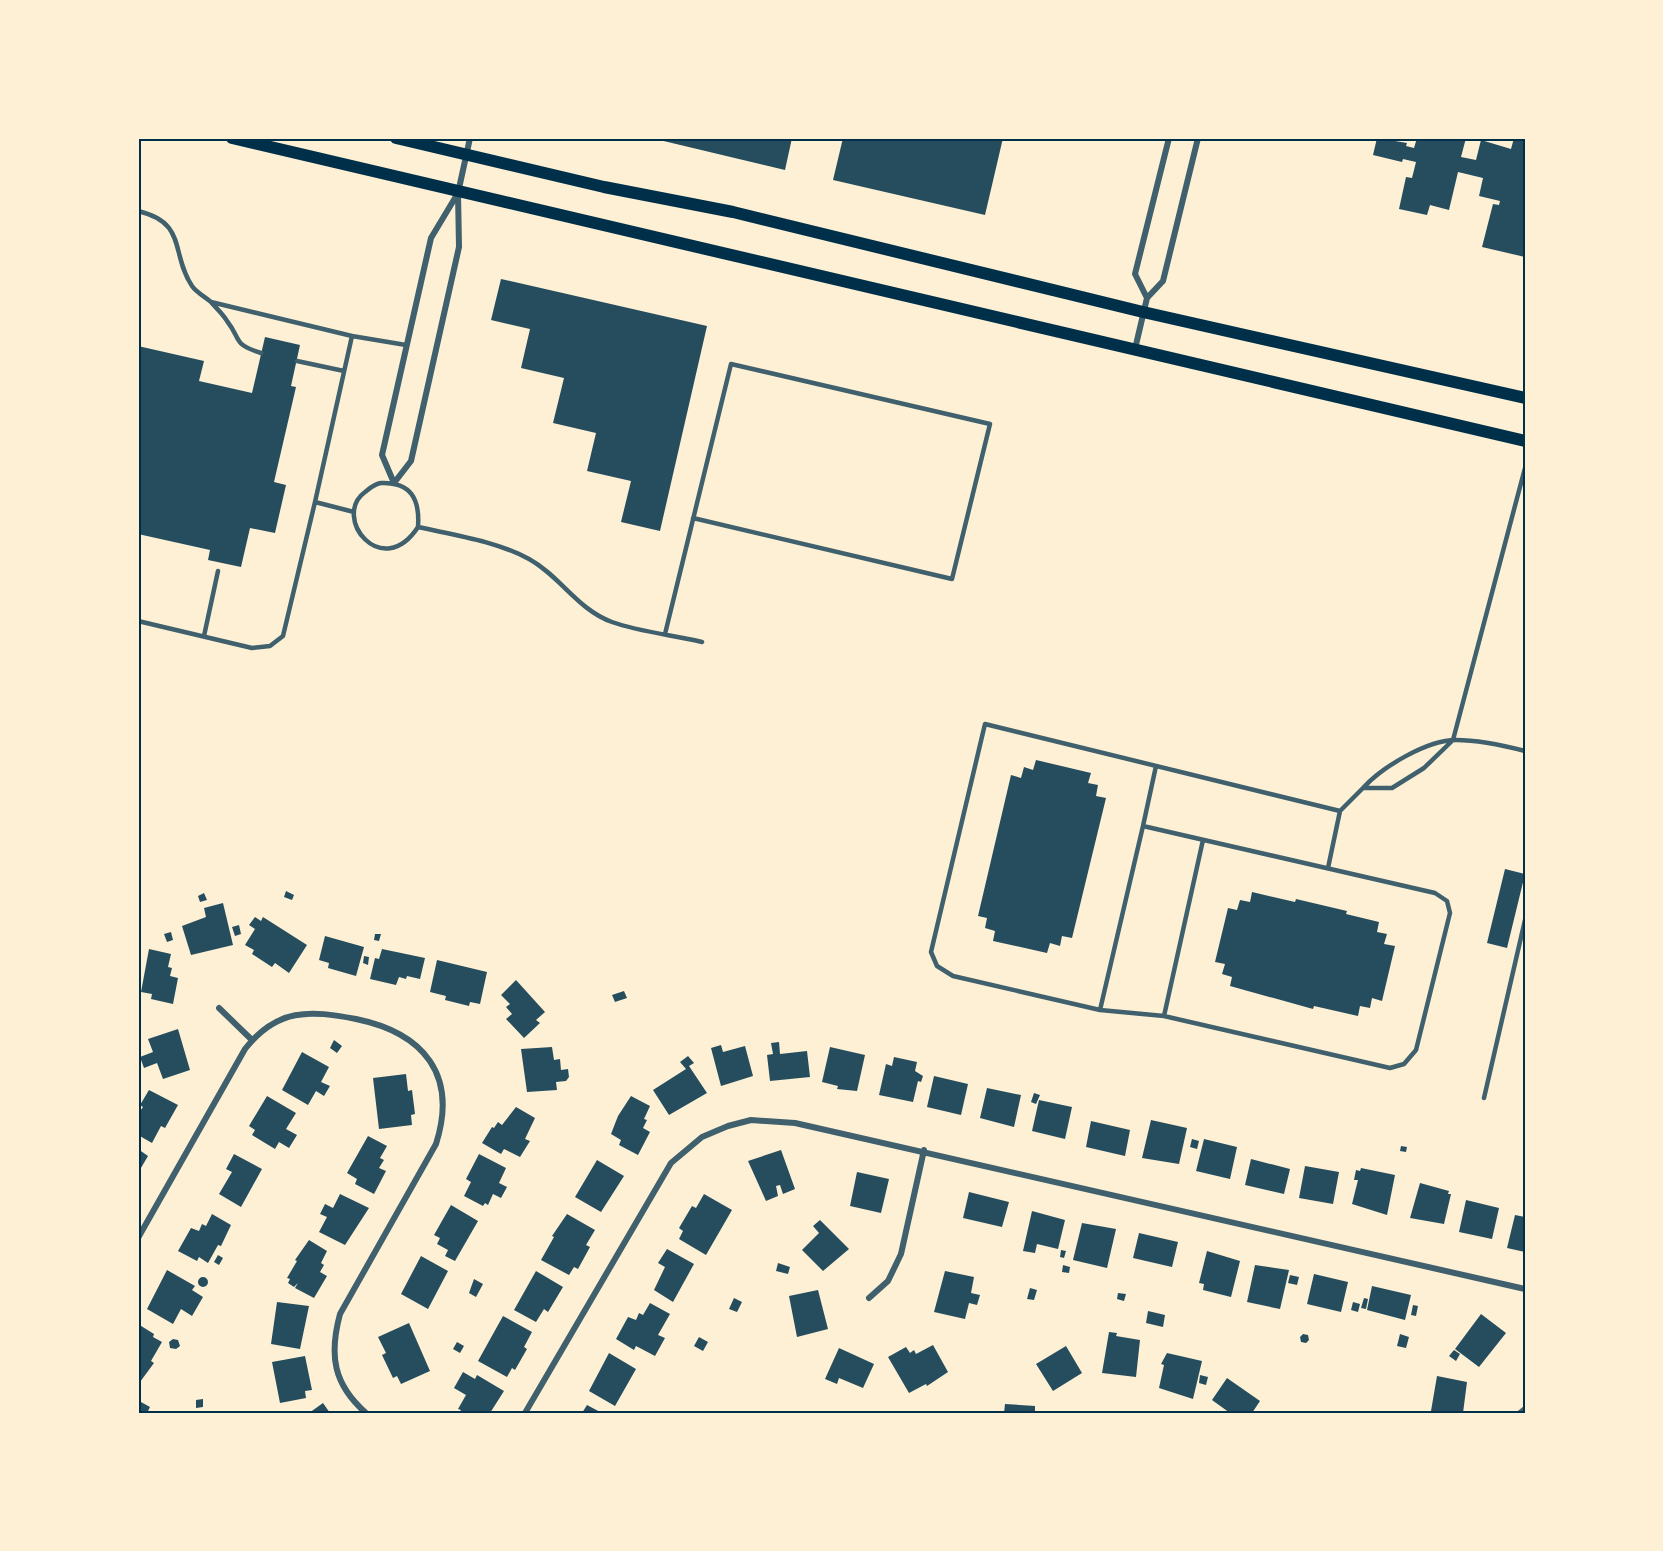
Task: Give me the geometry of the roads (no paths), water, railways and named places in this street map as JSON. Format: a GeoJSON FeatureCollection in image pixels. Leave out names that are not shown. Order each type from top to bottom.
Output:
{"type":"FeatureCollection","features":[{"type":"Feature","properties":{"kind":"main road"},"geometry":{"type":"LineString","coordinates":[[232,138],[1525,441]]}},
{"type":"Feature","properties":{"kind":"main road"},"geometry":{"type":"LineString","coordinates":[[396,138],[806,229],[1143,312],[1525,398]]}},
{"type":"Feature","properties":{"kind":"street"},"geometry":{"type":"LineString","coordinates":[[458,192],[431,238],[406,345],[382,455],[394,483],[411,461],[459,247],[458,192],[470,138]]}},
{"type":"Feature","properties":{"kind":"street"},"geometry":{"type":"LineString","coordinates":[[1147,298],[1135,274],[1169,138]]}},
{"type":"Feature","properties":{"kind":"street"},"geometry":{"type":"LineString","coordinates":[[1135,350],[1147,298],[1163,282],[1198,138]]}},
{"type":"Feature","properties":{"kind":"street"},"geometry":{"type":"LineString","coordinates":[[219,1008],[252,1040]]}},
{"type":"Feature","properties":{"kind":"street"},"geometry":{"type":"LineString","coordinates":[[138,1238],[252,1040],[281,1019],[313,1012],[384,1026],[409,1038],[428,1057],[437,1074],[444,1109],[436,1144],[340,1314],[333,1338],[336,1370],[345,1390],[366,1413]]}},
{"type":"Feature","properties":{"kind":"street"},"geometry":{"type":"LineString","coordinates":[[525,1413],[670,1163],[687,1148],[716,1131],[750,1120],[778,1120],[924,1150],[1525,1289]]}},
{"type":"Feature","properties":{"kind":"street"},"geometry":{"type":"LineString","coordinates":[[869,1298],[888,1281],[901,1254],[924,1150]]}},
{"type":"Feature","properties":{"kind":"street"},"geometry":{"type":"LineString","coordinates":[[1520,1413],[1525,1409]]}},
{"type":"Feature","properties":{"kind":"lane"},"geometry":{"type":"LineString","coordinates":[[138,211],[155,215],[171,228],[193,287],[229,322],[234,338],[245,348],[261,353]]}},
{"type":"Feature","properties":{"kind":"lane"},"geometry":{"type":"LineString","coordinates":[[211,302],[352,336],[406,345]]}},
{"type":"Feature","properties":{"kind":"lane"},"geometry":{"type":"LineString","coordinates":[[138,621],[252,648],[270,646],[283,636],[352,336]]}},
{"type":"Feature","properties":{"kind":"lane"},"geometry":{"type":"LineString","coordinates":[[297,361],[344,371]]}},
{"type":"Feature","properties":{"kind":"lane"},"geometry":{"type":"LineString","coordinates":[[665,634],[693,518],[731,364],[990,423],[952,579],[693,518]]}},
{"type":"Feature","properties":{"kind":"lane"},"geometry":{"type":"LineString","coordinates":[[1363,788],[1392,788],[1424,768],[1453,740],[1525,468]]}},
{"type":"Feature","properties":{"kind":"lane"},"geometry":{"type":"LineString","coordinates":[[394,483],[409,490],[416,500],[419,510],[418,527],[409,541],[395,548],[377,548],[364,540],[356,527],[354,512],[361,494],[376,484],[394,483]]}},
{"type":"Feature","properties":{"kind":"lane"},"geometry":{"type":"LineString","coordinates":[[315,502],[354,512]]}},
{"type":"Feature","properties":{"kind":"lane"},"geometry":{"type":"LineString","coordinates":[[418,527],[487,543],[529,559],[559,582],[581,606],[612,622],[702,642]]}},
{"type":"Feature","properties":{"kind":"lane"},"geometry":{"type":"LineString","coordinates":[[204,636],[218,571]]}},
{"type":"Feature","properties":{"kind":"lane"},"geometry":{"type":"LineString","coordinates":[[1143,826],[1435,893],[1447,902],[1450,913],[1416,1050],[1404,1064],[1390,1068],[1164,1016],[1100,1010],[953,976],[936,966],[931,952],[985,724],[1340,811]]}},
{"type":"Feature","properties":{"kind":"lane"},"geometry":{"type":"LineString","coordinates":[[1328,868],[1340,811],[1377,772],[1409,754],[1453,740],[1497,744],[1525,751]]}},
{"type":"Feature","properties":{"kind":"lane"},"geometry":{"type":"LineString","coordinates":[[1100,1010],[1156,766]]}},
{"type":"Feature","properties":{"kind":"lane"},"geometry":{"type":"LineString","coordinates":[[1164,1016],[1203,840]]}},
{"type":"Feature","properties":{"kind":"lane"},"geometry":{"type":"LineString","coordinates":[[1484,1098],[1525,920]]}}]}
